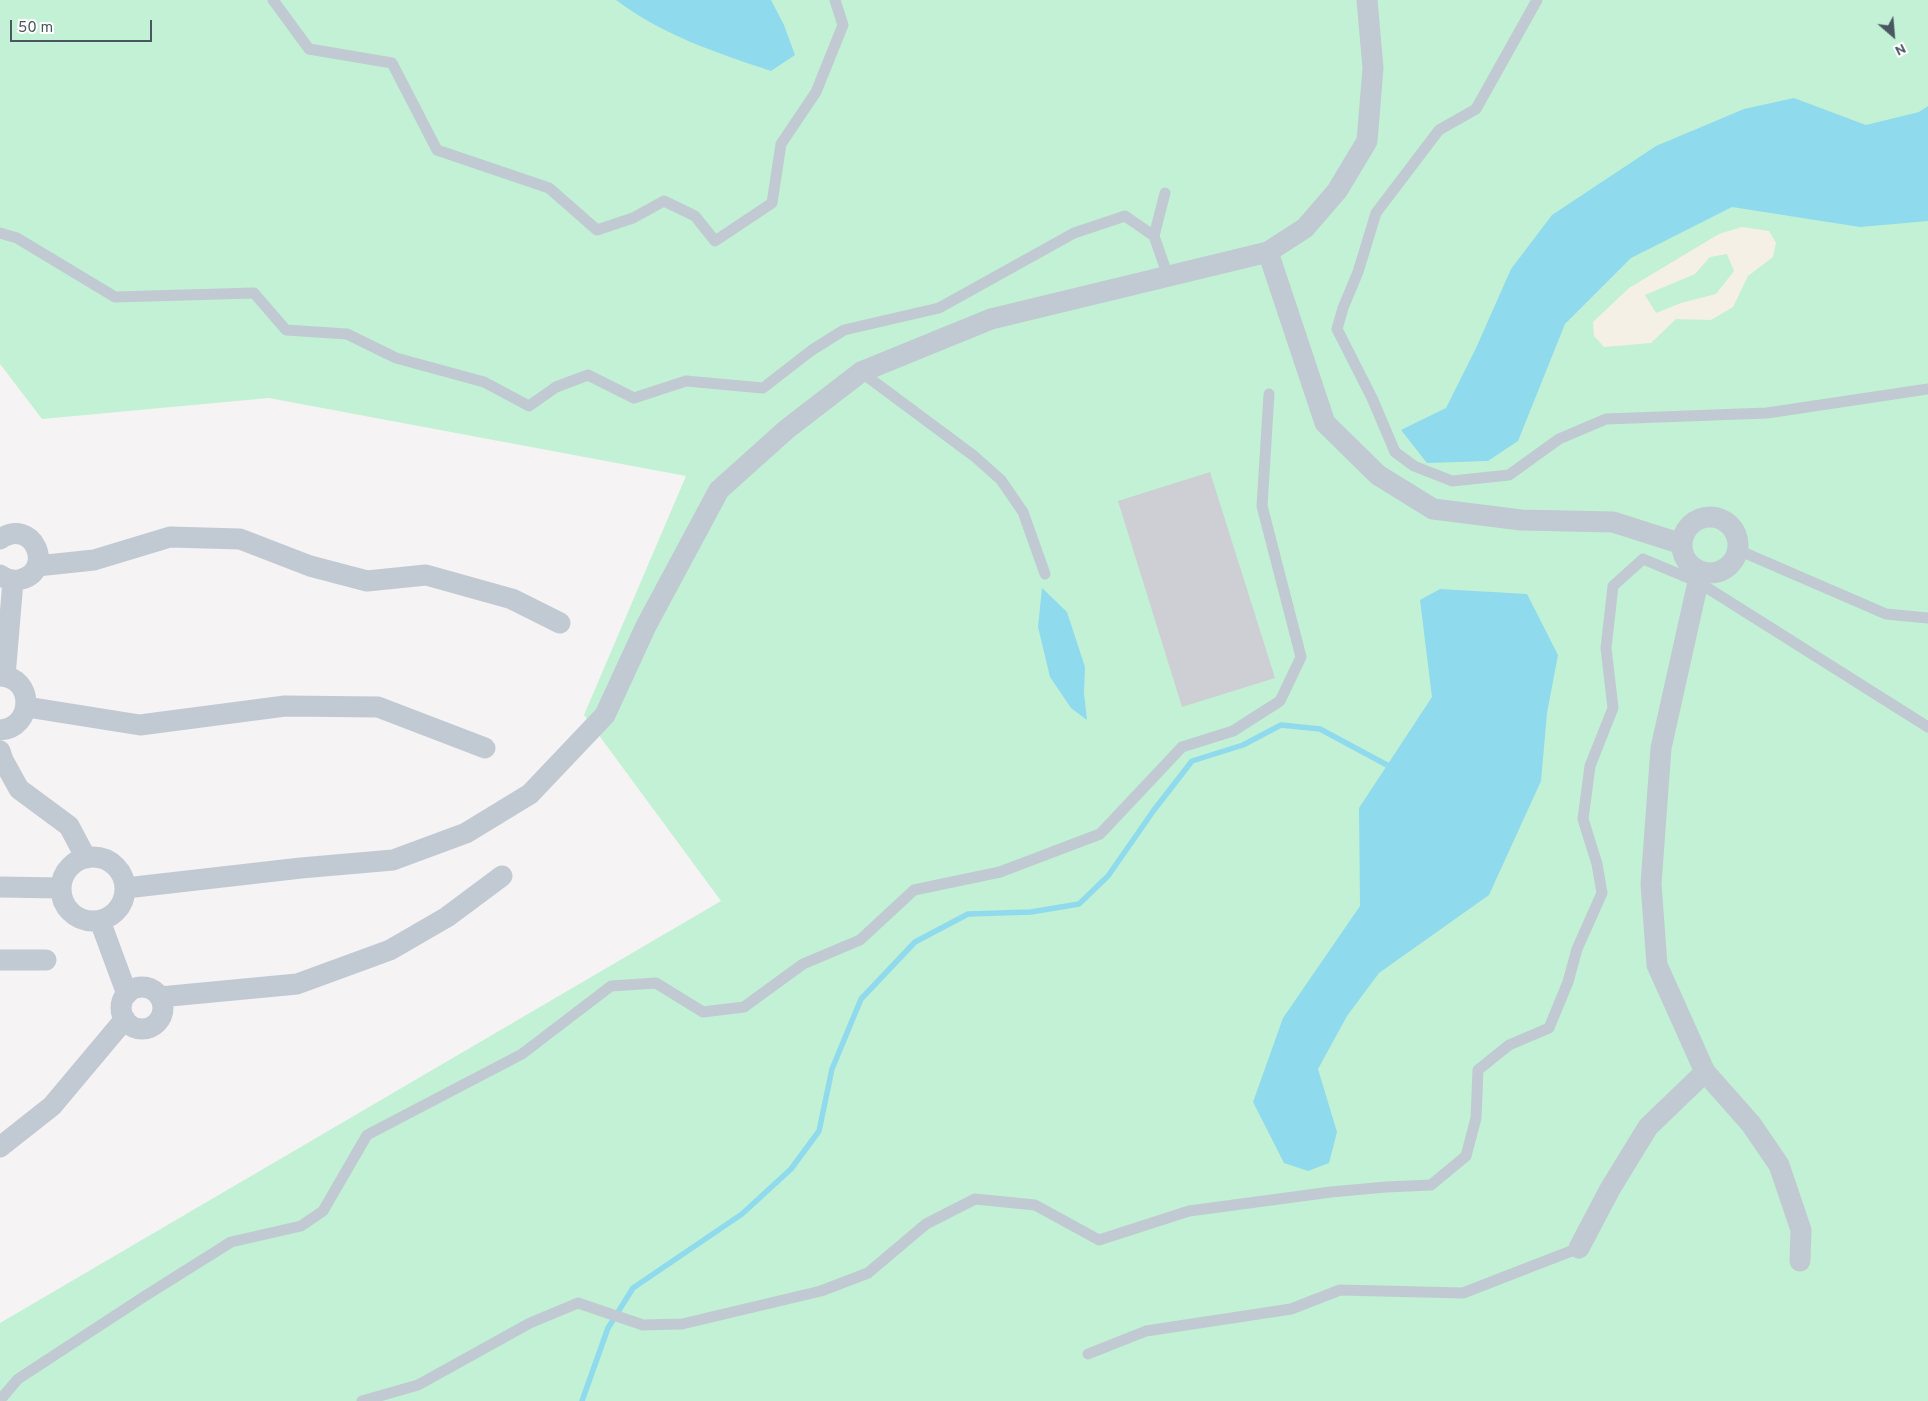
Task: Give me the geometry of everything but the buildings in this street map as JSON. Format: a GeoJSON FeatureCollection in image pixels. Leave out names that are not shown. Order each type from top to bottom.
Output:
{"type":"FeatureCollection","features":[{"type":"Feature","properties":{"kind":"street"},"geometry":{"type":"LineString","coordinates":[[126,888],[301,868],[393,860],[466,833],[530,794],[605,715],[646,626],[719,490],[787,429],[860,372],[991,319],[1268,252],[1305,228],[1337,191],[1367,141],[1373,68],[1368,0]]}},
{"type":"Feature","properties":{"kind":"street"},"geometry":{"type":"LineString","coordinates":[[1268,252],[1325,423],[1378,476],[1433,509],[1521,520],[1613,522],[1682,544]]}},
{"type":"Feature","properties":{"kind":"street"},"geometry":{"type":"LineString","coordinates":[[1700,577],[1721,571],[1735,559],[1738,541],[1735,532],[1722,520],[1704,518],[1695,521],[1688,527],[1682,544],[1683,554],[1687,562],[1700,577],[1661,748],[1650,884],[1657,965],[1705,1072],[1751,1124],[1779,1164],[1801,1230],[1800,1261]]}},
{"type":"Feature","properties":{"kind":"street"},"geometry":{"type":"LineString","coordinates":[[0,539],[13,533],[29,537],[38,550],[39,558],[37,566],[28,577],[7,578],[3,676],[20,684],[24,691],[27,707],[19,722],[11,728],[0,730]]}},
{"type":"Feature","properties":{"kind":"street"},"geometry":{"type":"LineString","coordinates":[[37,566],[94,560],[170,537],[240,539],[310,566],[367,581],[426,575],[512,599],[560,623]]}},
{"type":"Feature","properties":{"kind":"street"},"geometry":{"type":"LineString","coordinates":[[27,707],[140,725],[286,706],[378,707],[485,748]]}},
{"type":"Feature","properties":{"kind":"street"},"geometry":{"type":"LineString","coordinates":[[0,751],[19,789],[69,826],[86,858]]}},
{"type":"Feature","properties":{"kind":"street"},"geometry":{"type":"LineString","coordinates":[[98,857],[109,860],[118,868],[124,877],[126,888],[122,906],[108,918],[90,922],[72,914],[66,907],[62,898],[61,888],[63,877],[68,868],[76,861],[98,857]]}},
{"type":"Feature","properties":{"kind":"street"},"geometry":{"type":"LineString","coordinates":[[160,997],[297,984],[390,950],[447,917],[502,876]]}},
{"type":"Feature","properties":{"kind":"street"},"geometry":{"type":"LineString","coordinates":[[0,887],[61,888]]}},
{"type":"Feature","properties":{"kind":"street"},"geometry":{"type":"LineString","coordinates":[[100,921],[127,994]]}},
{"type":"Feature","properties":{"kind":"street"},"geometry":{"type":"LineString","coordinates":[[0,960],[46,960]]}},
{"type":"Feature","properties":{"kind":"street"},"geometry":{"type":"LineString","coordinates":[[144,987],[151,989],[160,997],[163,1011],[156,1023],[143,1029],[136,1028],[125,1019],[122,1006],[127,994],[132,990],[144,987]]}},
{"type":"Feature","properties":{"kind":"street"},"geometry":{"type":"LineString","coordinates":[[0,1147],[52,1106],[125,1019]]}},
{"type":"Feature","properties":{"kind":"street"},"geometry":{"type":"LineString","coordinates":[[1579,1248],[1610,1189],[1648,1128],[1705,1072]]}},
{"type":"Feature","properties":{"kind":"lane"},"geometry":{"type":"LineString","coordinates":[[273,0],[309,49],[392,64],[437,150],[549,188],[597,230],[633,218],[664,201],[694,216],[715,241],[772,203],[781,144],[816,92],[843,24],[835,0]]}},
{"type":"Feature","properties":{"kind":"lane"},"geometry":{"type":"LineString","coordinates":[[1537,0],[1476,109],[1440,130],[1376,213],[1358,272],[1343,308],[1337,329],[1372,398],[1395,452],[1414,466],[1452,481],[1509,475],[1559,439],[1606,419],[1767,413],[1928,389]]}},
{"type":"Feature","properties":{"kind":"lane"},"geometry":{"type":"LineString","coordinates":[[1165,193],[1154,236],[1168,276]]}},
{"type":"Feature","properties":{"kind":"lane"},"geometry":{"type":"LineString","coordinates":[[0,233],[17,238],[115,297],[254,293],[286,330],[347,334],[396,358],[484,382],[529,406],[556,387],[588,376],[634,398],[686,381],[763,388],[812,350],[844,330],[939,308],[1074,233],[1125,216],[1154,236]]}},
{"type":"Feature","properties":{"kind":"lane"},"geometry":{"type":"LineString","coordinates":[[860,372],[974,456],[1001,480],[1023,512],[1044,574]]}},
{"type":"Feature","properties":{"kind":"lane"},"geometry":{"type":"LineString","coordinates":[[0,1400],[18,1379],[231,1242],[301,1226],[323,1211],[367,1136],[522,1054],[611,986],[656,982],[703,1012],[744,1007],[803,964],[860,940],[914,890],[1000,872],[1100,834],[1182,748],[1233,731],[1280,701],[1301,657],[1262,506],[1269,394]]}},
{"type":"Feature","properties":{"kind":"lane"},"geometry":{"type":"LineString","coordinates":[[1738,550],[1886,614],[1928,618]]}},
{"type":"Feature","properties":{"kind":"lane"},"geometry":{"type":"LineString","coordinates":[[362,1401],[418,1384],[530,1323],[578,1303],[643,1326],[682,1324],[821,1291],[868,1273],[926,1224],[975,1199],[1035,1205],[1099,1240],[1188,1211],[1331,1192],[1386,1187],[1431,1186],[1466,1156],[1476,1118],[1478,1070],[1509,1045],[1550,1028],[1568,982],[1576,949],[1602,893],[1597,864],[1583,819],[1590,766],[1614,708],[1606,648],[1613,586],[1643,559],[1700,577],[1928,726]]}},
{"type":"Feature","properties":{"kind":"lane"},"geometry":{"type":"LineString","coordinates":[[1088,1354],[1146,1331],[1290,1309],[1340,1290],[1463,1293],[1579,1248]]}},
{"type":"Feature","properties":{"kind":"green space"},"geometry":{"type":"Polygon","coordinates":[[[0,0],[1928,0],[1928,1401],[0,1401],[0,1323],[721,901],[584,715],[686,476],[269,398],[42,419],[0,364],[0,0]]]}},
{"type":"Feature","properties":{"kind":"sand"},"geometry":{"type":"Polygon","coordinates":[[[1742,227],[1769,231],[1776,243],[1773,257],[1748,276],[1733,307],[1711,320],[1676,319],[1651,343],[1604,347],[1594,336],[1593,322],[1629,288],[1719,234],[1742,227]],[[1727,254],[1710,257],[1695,274],[1645,295],[1656,313],[1681,303],[1716,294],[1734,271],[1727,254]]]}},
{"type":"Feature","properties":{"kind":"water"},"geometry":{"type":"Polygon","coordinates":[[[616,0],[771,0],[784,25],[795,55],[771,71],[710,50],[671,33],[616,0]]]}},
{"type":"Feature","properties":{"kind":"water"},"geometry":{"type":"Polygon","coordinates":[[[1794,98],[1866,125],[1919,112],[1928,106],[1928,221],[1860,227],[1732,207],[1631,258],[1565,324],[1518,441],[1488,461],[1427,463],[1401,430],[1446,408],[1476,348],[1511,269],[1552,215],[1656,146],[1744,109],[1794,98]]]}},
{"type":"Feature","properties":{"kind":"water"},"geometry":{"type":"Polygon","coordinates":[[[1042,588],[1067,612],[1085,667],[1084,693],[1087,720],[1071,708],[1050,677],[1038,627],[1042,588]]]}},
{"type":"Feature","properties":{"kind":"water"},"geometry":{"type":"Polygon","coordinates":[[[1440,589],[1527,594],[1558,655],[1547,713],[1541,781],[1489,895],[1379,973],[1347,1016],[1318,1069],[1337,1132],[1329,1163],[1308,1171],[1284,1163],[1253,1102],[1283,1018],[1360,906],[1359,808],[1432,697],[1420,600],[1440,589]]]}},
{"type":"Feature","properties":{"kind":"waterway"},"geometry":{"type":"LineString","coordinates":[[582,1401],[608,1328],[633,1288],[742,1214],[791,1169],[819,1131],[832,1069],[861,999],[915,942],[968,914],[1031,912],[1079,904],[1108,876],[1154,810],[1192,761],[1243,745],[1281,725],[1320,729],[1387,765]]}}]}
